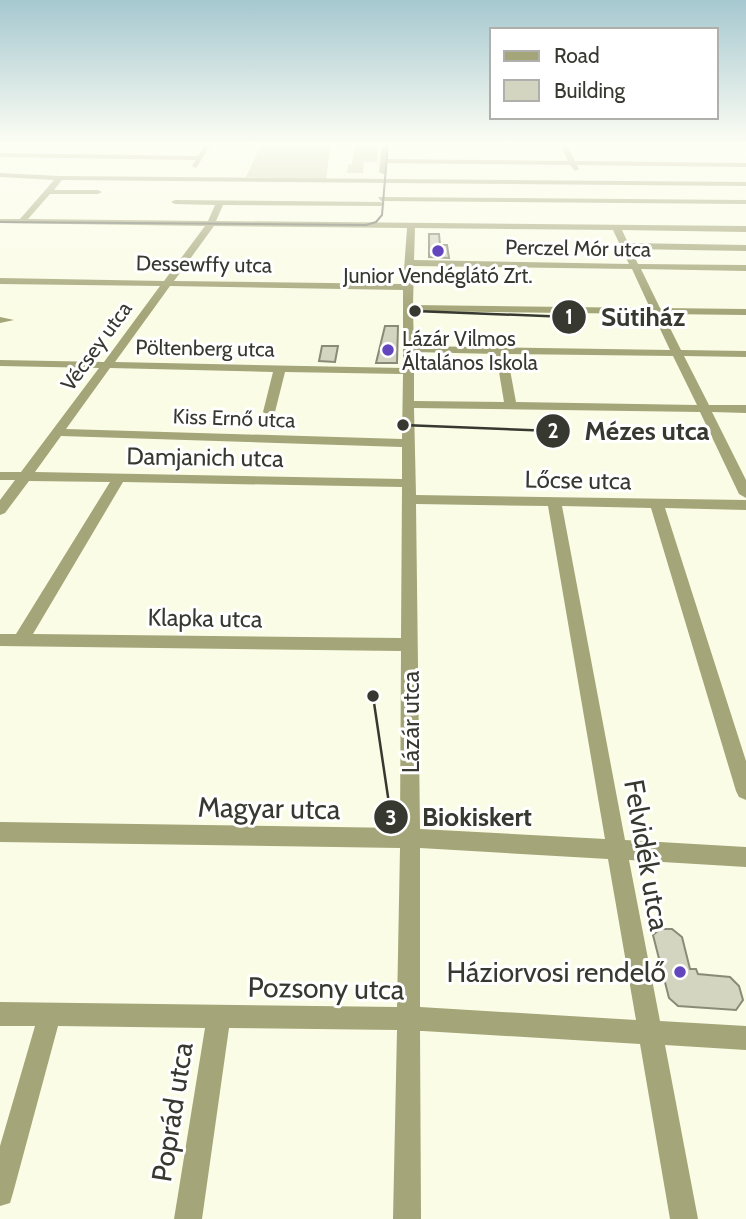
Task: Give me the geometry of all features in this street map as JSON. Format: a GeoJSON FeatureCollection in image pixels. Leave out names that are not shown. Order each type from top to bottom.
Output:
{"type":"FeatureCollection","features":[{"type":"Feature","properties":{"kind":"street"},"geometry":{"type":"LineString","coordinates":[[22,221],[42,200]]}},
{"type":"Feature","properties":{"kind":"street"},"geometry":{"type":"LineString","coordinates":[[588,201],[599,227]]}},
{"type":"Feature","properties":{"kind":"street"},"geometry":{"type":"LineString","coordinates":[[163,223],[175,202],[746,202]]}},
{"type":"Feature","properties":{"kind":"street","name":"Vécsey utca"},"geometry":{"type":"LineString","coordinates":[[0,510],[211,223],[220,202]]}},
{"type":"Feature","properties":{"kind":"street"},"geometry":{"type":"LineString","coordinates":[[379,225],[381,202]]}},
{"type":"Feature","properties":{"kind":"street"},"geometry":{"type":"LineString","coordinates":[[0,221],[746,229]]}},
{"type":"Feature","properties":{"kind":"street","name":"Lázár utca"},"geometry":{"type":"LineString","coordinates":[[407,1219],[410,838],[408,287],[411,225]]}},
{"type":"Feature","properties":{"kind":"street"},"geometry":{"type":"LineString","coordinates":[[616,227],[654,311],[741,473],[746,494]]}},
{"type":"Feature","properties":{"kind":"street"},"geometry":{"type":"LineString","coordinates":[[625,246],[746,248]]}},
{"type":"Feature","properties":{"kind":"street","name":"Perczel Mór utca"},"geometry":{"type":"LineString","coordinates":[[409,263],[746,268]]}},
{"type":"Feature","properties":{"kind":"street","name":"Dessewffy utca"},"geometry":{"type":"LineString","coordinates":[[0,281],[408,287]]}},
{"type":"Feature","properties":{"kind":"street"},"geometry":{"type":"LineString","coordinates":[[408,308],[746,312]]}},
{"type":"Feature","properties":{"kind":"street"},"geometry":{"type":"LineString","coordinates":[[408,349],[746,354]]}},
{"type":"Feature","properties":{"kind":"street"},"geometry":{"type":"LineString","coordinates":[[501,350],[511,406]]}},
{"type":"Feature","properties":{"kind":"street","name":"Pöltenberg utca"},"geometry":{"type":"LineString","coordinates":[[0,363],[409,371]]}},
{"type":"Feature","properties":{"kind":"street"},"geometry":{"type":"LineString","coordinates":[[269,412],[280,368]]}},
{"type":"Feature","properties":{"kind":"street"},"geometry":{"type":"LineString","coordinates":[[409,404],[746,409]]}},
{"type":"Feature","properties":{"kind":"street","name":"Kiss Ernő utca"},"geometry":{"type":"LineString","coordinates":[[58,432],[410,443]]}},
{"type":"Feature","properties":{"kind":"street","name":"Damjanich utca"},"geometry":{"type":"LineString","coordinates":[[0,475],[409,491]]}},
{"type":"Feature","properties":{"kind":"street"},"geometry":{"type":"LineString","coordinates":[[21,640],[118,478]]}},
{"type":"Feature","properties":{"kind":"street","name":"Lőcse utca"},"geometry":{"type":"LineString","coordinates":[[409,491],[554,502],[746,505]]}},
{"type":"Feature","properties":{"kind":"street","name":"Felvidék utca"},"geometry":{"type":"LineString","coordinates":[[554,502],[684,1219]]}},
{"type":"Feature","properties":{"kind":"street"},"geometry":{"type":"LineString","coordinates":[[657,504],[746,791]]}},
{"type":"Feature","properties":{"kind":"street","name":"Klapka utca"},"geometry":{"type":"LineString","coordinates":[[0,639],[409,645]]}},
{"type":"Feature","properties":{"kind":"street","name":"Magyar utca"},"geometry":{"type":"LineString","coordinates":[[0,832],[410,838],[746,857]]}},
{"type":"Feature","properties":{"kind":"street","name":"Pozsony utca"},"geometry":{"type":"LineString","coordinates":[[0,1014],[408,1019],[746,1038]]}},
{"type":"Feature","properties":{"kind":"street"},"geometry":{"type":"LineString","coordinates":[[0,1193],[50,1014]]}},
{"type":"Feature","properties":{"kind":"street","name":"Poprád utca"},"geometry":{"type":"LineString","coordinates":[[188,1219],[219,1016]]}},
{"type":"Feature","properties":{"kind":"building","name":"Junior Vendéglátó Zrt."},"geometry":{"type":"Polygon","coordinates":[[[429,234],[439,234],[440,245],[447,245],[449,258],[429,257],[429,234]]]}},
{"type":"Feature","properties":{"kind":"building"},"geometry":{"type":"Polygon","coordinates":[[[385,326],[398,326],[397,363],[376,363],[385,326]]]}},
{"type":"Feature","properties":{"kind":"building"},"geometry":{"type":"Polygon","coordinates":[[[322,346],[338,346],[335,362],[319,361],[322,346]]]}},
{"type":"Feature","properties":{"kind":"building","name":"Háziorvosi rendelő"},"geometry":{"type":"Polygon","coordinates":[[[660,929],[672,929],[682,937],[690,969],[696,969],[698,974],[730,977],[739,986],[743,1000],[736,1010],[678,1006],[669,998],[653,935],[660,929]]]}},
{"type":"Feature","properties":{"kind":"tram line"},"geometry":{"type":"LineString","coordinates":[[0,222],[366,225],[376,222],[382,215],[383,200]]}},
{"type":"Feature","properties":{"kind":"place","name":"Junior Vendéglátó Zrt."},"geometry":{"type":"Point","coordinates":[438,251]}},
{"type":"Feature","properties":{"kind":"place","name":"Sütiház"},"geometry":{"type":"Point","coordinates":[415,311]}},
{"type":"Feature","properties":{"kind":"place","name":"Lázár Vilmos Általános Iskola"},"geometry":{"type":"Point","coordinates":[388,350]}},
{"type":"Feature","properties":{"kind":"place","name":"Mézes utca"},"geometry":{"type":"Point","coordinates":[403,425]}},
{"type":"Feature","properties":{"kind":"place","name":"Biokiskert"},"geometry":{"type":"Point","coordinates":[373,696]}},
{"type":"Feature","properties":{"kind":"place","name":"Háziorvosi rendelő"},"geometry":{"type":"Point","coordinates":[680,972]}}]}
